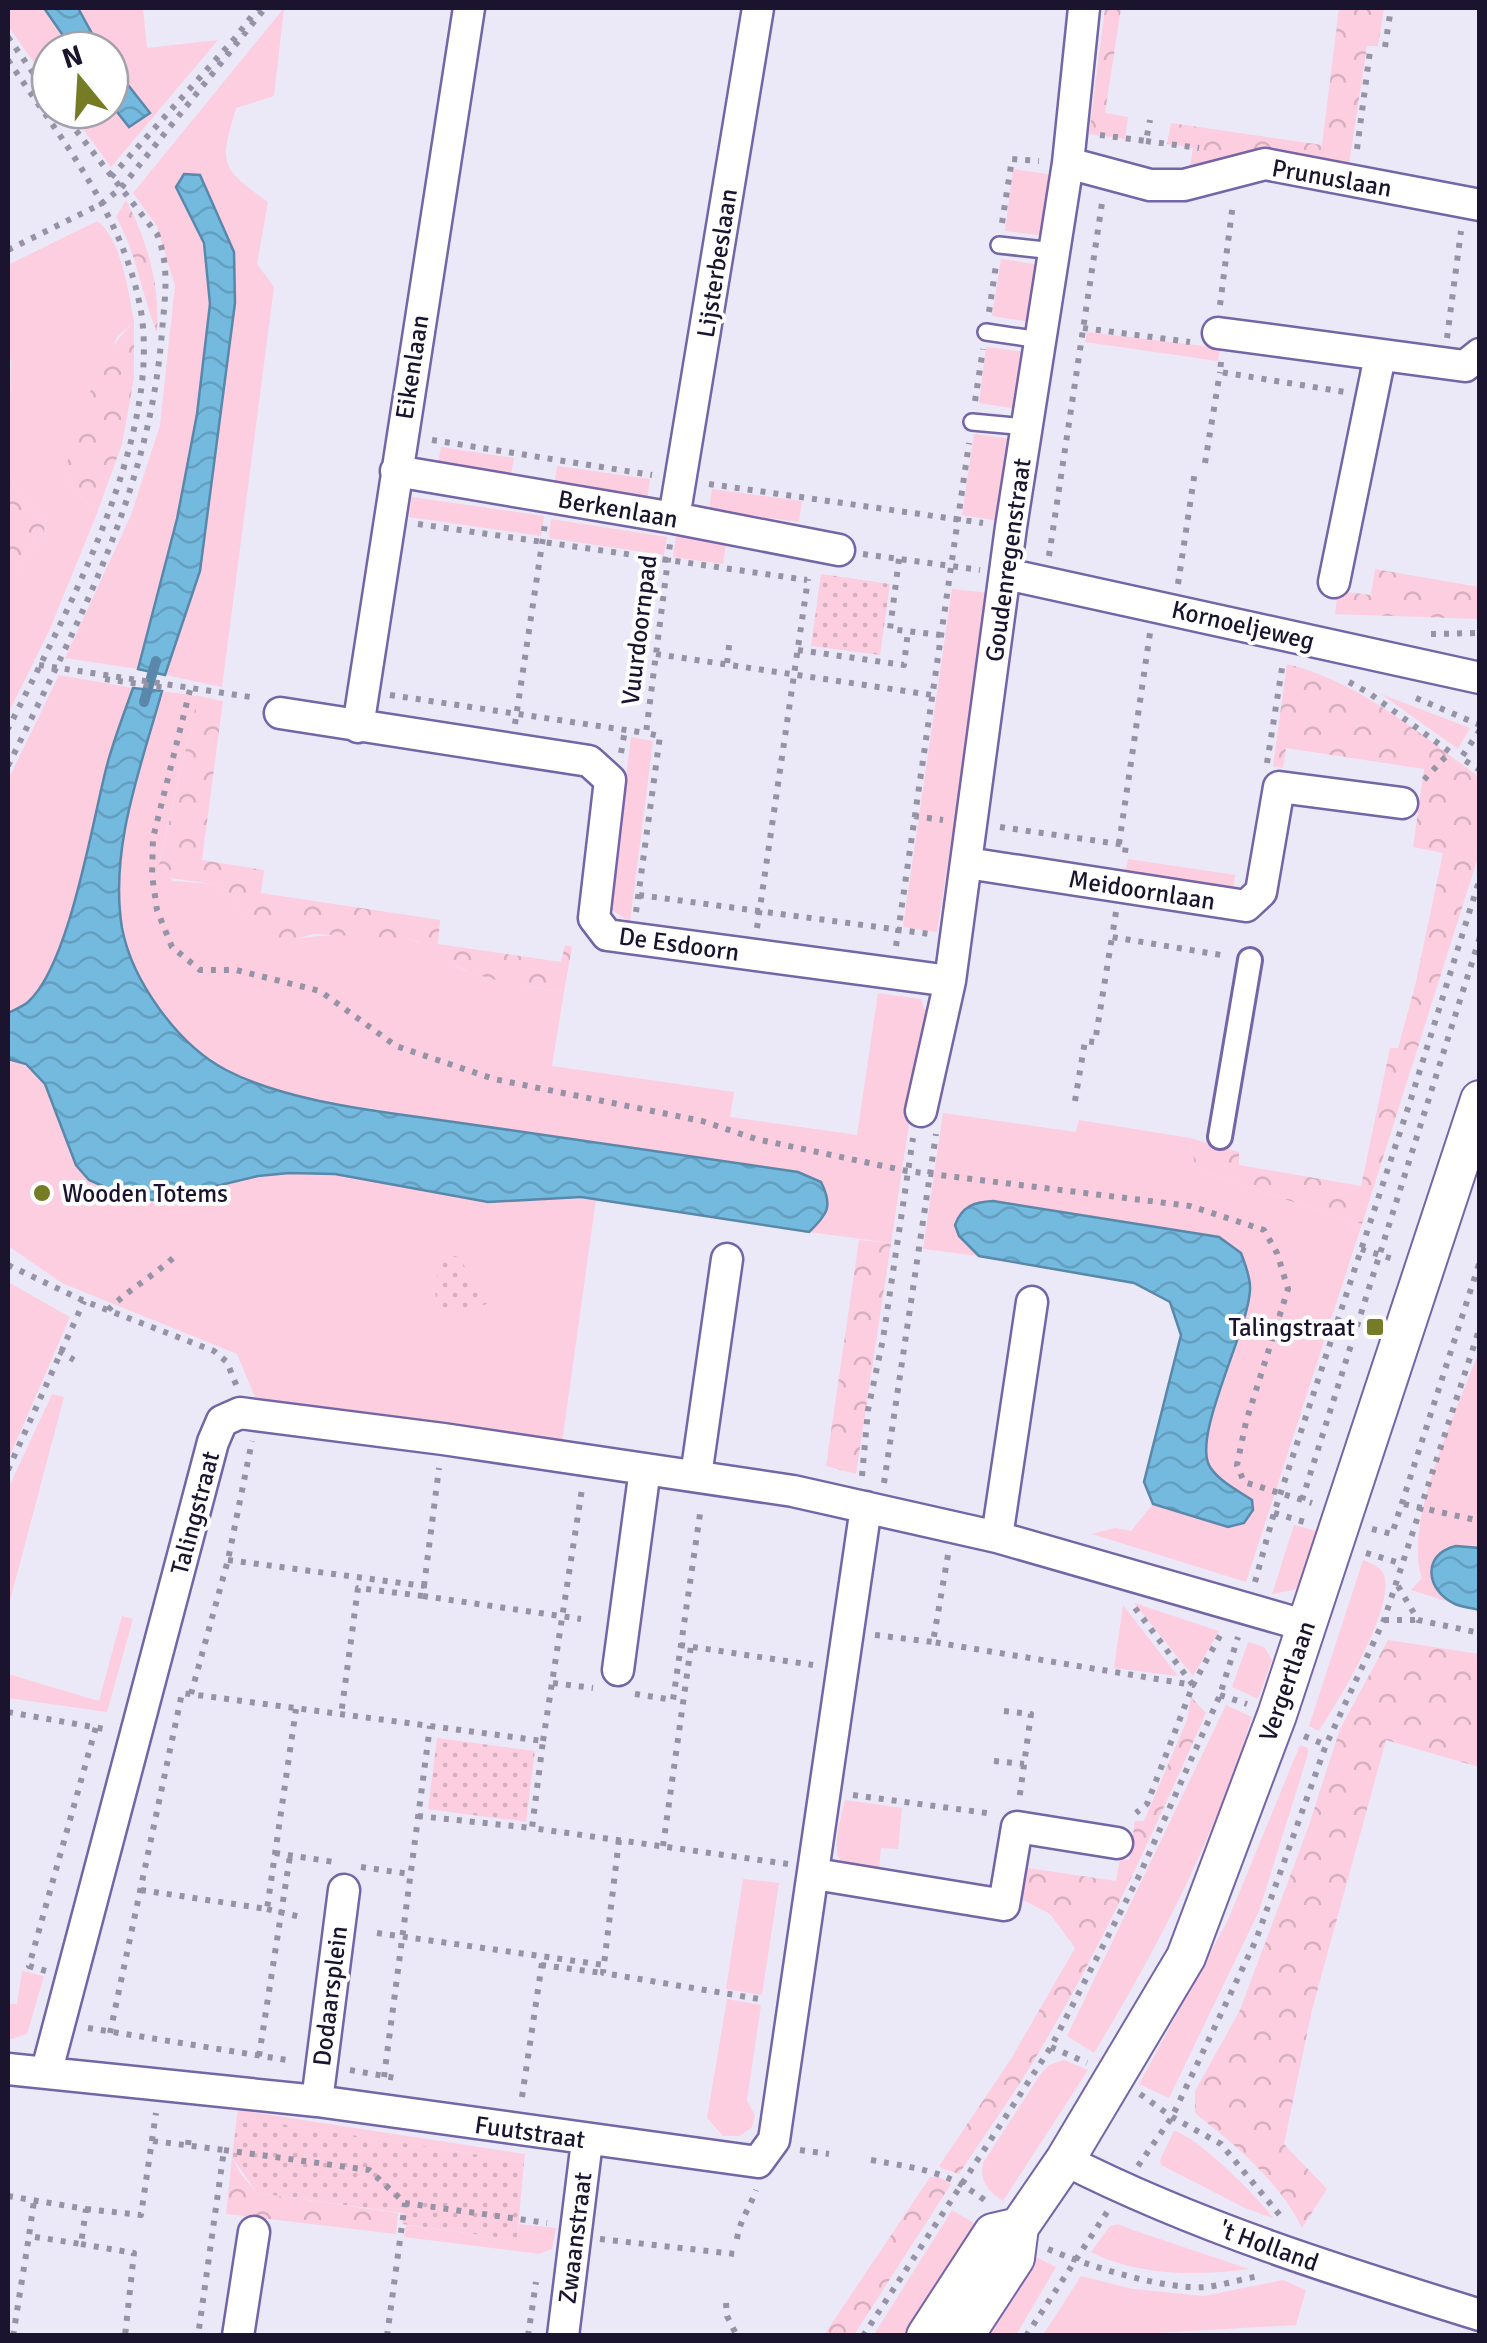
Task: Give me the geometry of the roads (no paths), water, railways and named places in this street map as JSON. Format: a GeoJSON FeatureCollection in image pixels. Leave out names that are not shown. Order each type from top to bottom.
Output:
{"type":"FeatureCollection","features":[{"type":"Feature","properties":{"kind":"street","name":"Eikenlaan"},"geometry":{"type":"LineString","coordinates":[[358,727],[469,8]]}},
{"type":"Feature","properties":{"kind":"street","name":"Lijsterbeslaan"},"geometry":{"type":"LineString","coordinates":[[674,518],[758,8]]}},
{"type":"Feature","properties":{"kind":"street","name":"Goudenregenstraat"},"geometry":{"type":"LineString","coordinates":[[921,1111],[950,980],[1011,528],[1068,163],[1084,8]]}},
{"type":"Feature","properties":{"kind":"street","name":"Prunuslaan"},"geometry":{"type":"LineString","coordinates":[[1068,163],[1150,186],[1184,186],[1265,164],[1470,204]]}},
{"type":"Feature","properties":{"kind":"street"},"geometry":{"type":"LineString","coordinates":[[1221,340],[1465,366],[1480,354]]}},
{"type":"Feature","properties":{"kind":"street"},"geometry":{"type":"LineString","coordinates":[[1334,582],[1380,356]]}},
{"type":"Feature","properties":{"kind":"street","name":"Berkenlaan"},"geometry":{"type":"LineString","coordinates":[[396,471],[825,548]]}},
{"type":"Feature","properties":{"kind":"street","name":"Kornoeljeweg"},"geometry":{"type":"LineString","coordinates":[[1006,574],[1480,678]]}},
{"type":"Feature","properties":{"kind":"street","name":"De Esdoorn"},"geometry":{"type":"LineString","coordinates":[[280,713],[590,762],[610,780],[594,918],[607,934],[950,980]]}},
{"type":"Feature","properties":{"kind":"street","name":"Meidoornlaan"},"geometry":{"type":"LineString","coordinates":[[966,863],[1246,906],[1260,892],[1278,787],[1402,803]]}},
{"type":"Feature","properties":{"kind":"street"},"geometry":{"type":"LineString","coordinates":[[1220,1137],[1250,960]]}},
{"type":"Feature","properties":{"kind":"street","name":"Vergertlaan"},"geometry":{"type":"LineString","coordinates":[[964,2336],[1015,2258],[1019,2228],[1065,2160],[1186,1957],[1306,1626],[1480,1100]]}},
{"type":"Feature","properties":{"kind":"street"},"geometry":{"type":"LineString","coordinates":[[698,1491],[727,1259]]}},
{"type":"Feature","properties":{"kind":"street"},"geometry":{"type":"LineString","coordinates":[[998,1537],[1032,1302]]}},
{"type":"Feature","properties":{"kind":"street","name":"Talingstraat"},"geometry":{"type":"LineString","coordinates":[[46,2070],[213,1442],[222,1421],[240,1414],[441,1453],[643,1482]]}},
{"type":"Feature","properties":{"kind":"street"},"geometry":{"type":"LineString","coordinates":[[616,1684],[643,1482],[698,1491],[864,1494],[953,1527],[1306,1626]]}},
{"type":"Feature","properties":{"kind":"street","name":"Fuutstraat"},"geometry":{"type":"LineString","coordinates":[[8,2069],[317,2101],[758,2162],[774,2140],[797,1874],[827,1791],[850,1632],[864,1494]]}},
{"type":"Feature","properties":{"kind":"street"},"geometry":{"type":"LineString","coordinates":[[797,1874],[1004,1905],[1017,1827],[1117,1843]]}},
{"type":"Feature","properties":{"kind":"street","name":"Dodaarsplein"},"geometry":{"type":"LineString","coordinates":[[317,2101],[344,1890]]}},
{"type":"Feature","properties":{"kind":"street","name":"Zwaanstraat"},"geometry":{"type":"LineString","coordinates":[[563,2336],[587,2141]]}},
{"type":"Feature","properties":{"kind":"street","name":"'t Holland"},"geometry":{"type":"LineString","coordinates":[[1065,2160],[1122,2189],[1312,2263],[1480,2315]]}},
{"type":"Feature","properties":{"kind":"street","name":"Vergertlaan"},"geometry":{"type":"LineString","coordinates":[[926,2336],[993,2233],[1019,2228]]}},
{"type":"Feature","properties":{"kind":"street"},"geometry":{"type":"LineString","coordinates":[[238,2336],[254,2232]]}},
{"type":"Feature","properties":{"kind":"lane"},"geometry":{"type":"LineString","coordinates":[[999,245],[1054,250]]}},
{"type":"Feature","properties":{"kind":"lane"},"geometry":{"type":"LineString","coordinates":[[986,332],[1040,340]]}},
{"type":"Feature","properties":{"kind":"lane"},"geometry":{"type":"LineString","coordinates":[[972,422],[1027,427]]}},
{"type":"Feature","properties":{"kind":"water"},"geometry":{"type":"Polygon","coordinates":[[[44,8],[78,8],[90,30],[59,30],[44,8]]]}},
{"type":"Feature","properties":{"kind":"water"},"geometry":{"type":"Polygon","coordinates":[[[130,88],[150,113],[130,126],[130,88]]]}},
{"type":"Feature","properties":{"kind":"water"},"geometry":{"type":"Polygon","coordinates":[[[184,174],[200,175],[234,252],[235,303],[200,571],[165,675],[138,669],[177,519],[197,414],[210,304],[204,243],[176,187],[184,174]]]}},
{"type":"Feature","properties":{"kind":"water"},"geometry":{"type":"Polygon","coordinates":[[[133,688],[162,691],[123,838],[119,898],[122,928],[147,990],[175,1028],[208,1059],[252,1082],[341,1105],[798,1172],[821,1182],[827,1209],[821,1220],[809,1232],[581,1197],[488,1202],[335,1174],[258,1176],[158,1200],[132,1199],[89,1180],[76,1165],[45,1084],[26,1064],[8,1059],[8,1013],[28,1002],[56,958],[77,893],[109,759],[133,688]]]}},
{"type":"Feature","properties":{"kind":"water"},"geometry":{"type":"Polygon","coordinates":[[[993,1201],[1219,1237],[1241,1253],[1250,1281],[1247,1308],[1214,1409],[1206,1453],[1214,1472],[1252,1500],[1253,1510],[1244,1523],[1228,1527],[1153,1504],[1144,1482],[1181,1335],[1170,1302],[1134,1283],[979,1256],[959,1236],[955,1225],[970,1206],[993,1201]]]}},
{"type":"Feature","properties":{"kind":"water"},"geometry":{"type":"Polygon","coordinates":[[[1456,1546],[1479,1548],[1479,1610],[1445,1598],[1433,1582],[1431,1573],[1437,1557],[1456,1546]]]}},
{"type":"Feature","properties":{"kind":"waterway"},"geometry":{"type":"LineString","coordinates":[[144,702],[156,661]]}},
{"type":"Feature","properties":{"kind":"place","name":"Wooden Totems"},"geometry":{"type":"Point","coordinates":[42,1193]}},
{"type":"Feature","properties":{"kind":"place","name":"Talingstraat"},"geometry":{"type":"Point","coordinates":[1375,1327]}}]}
